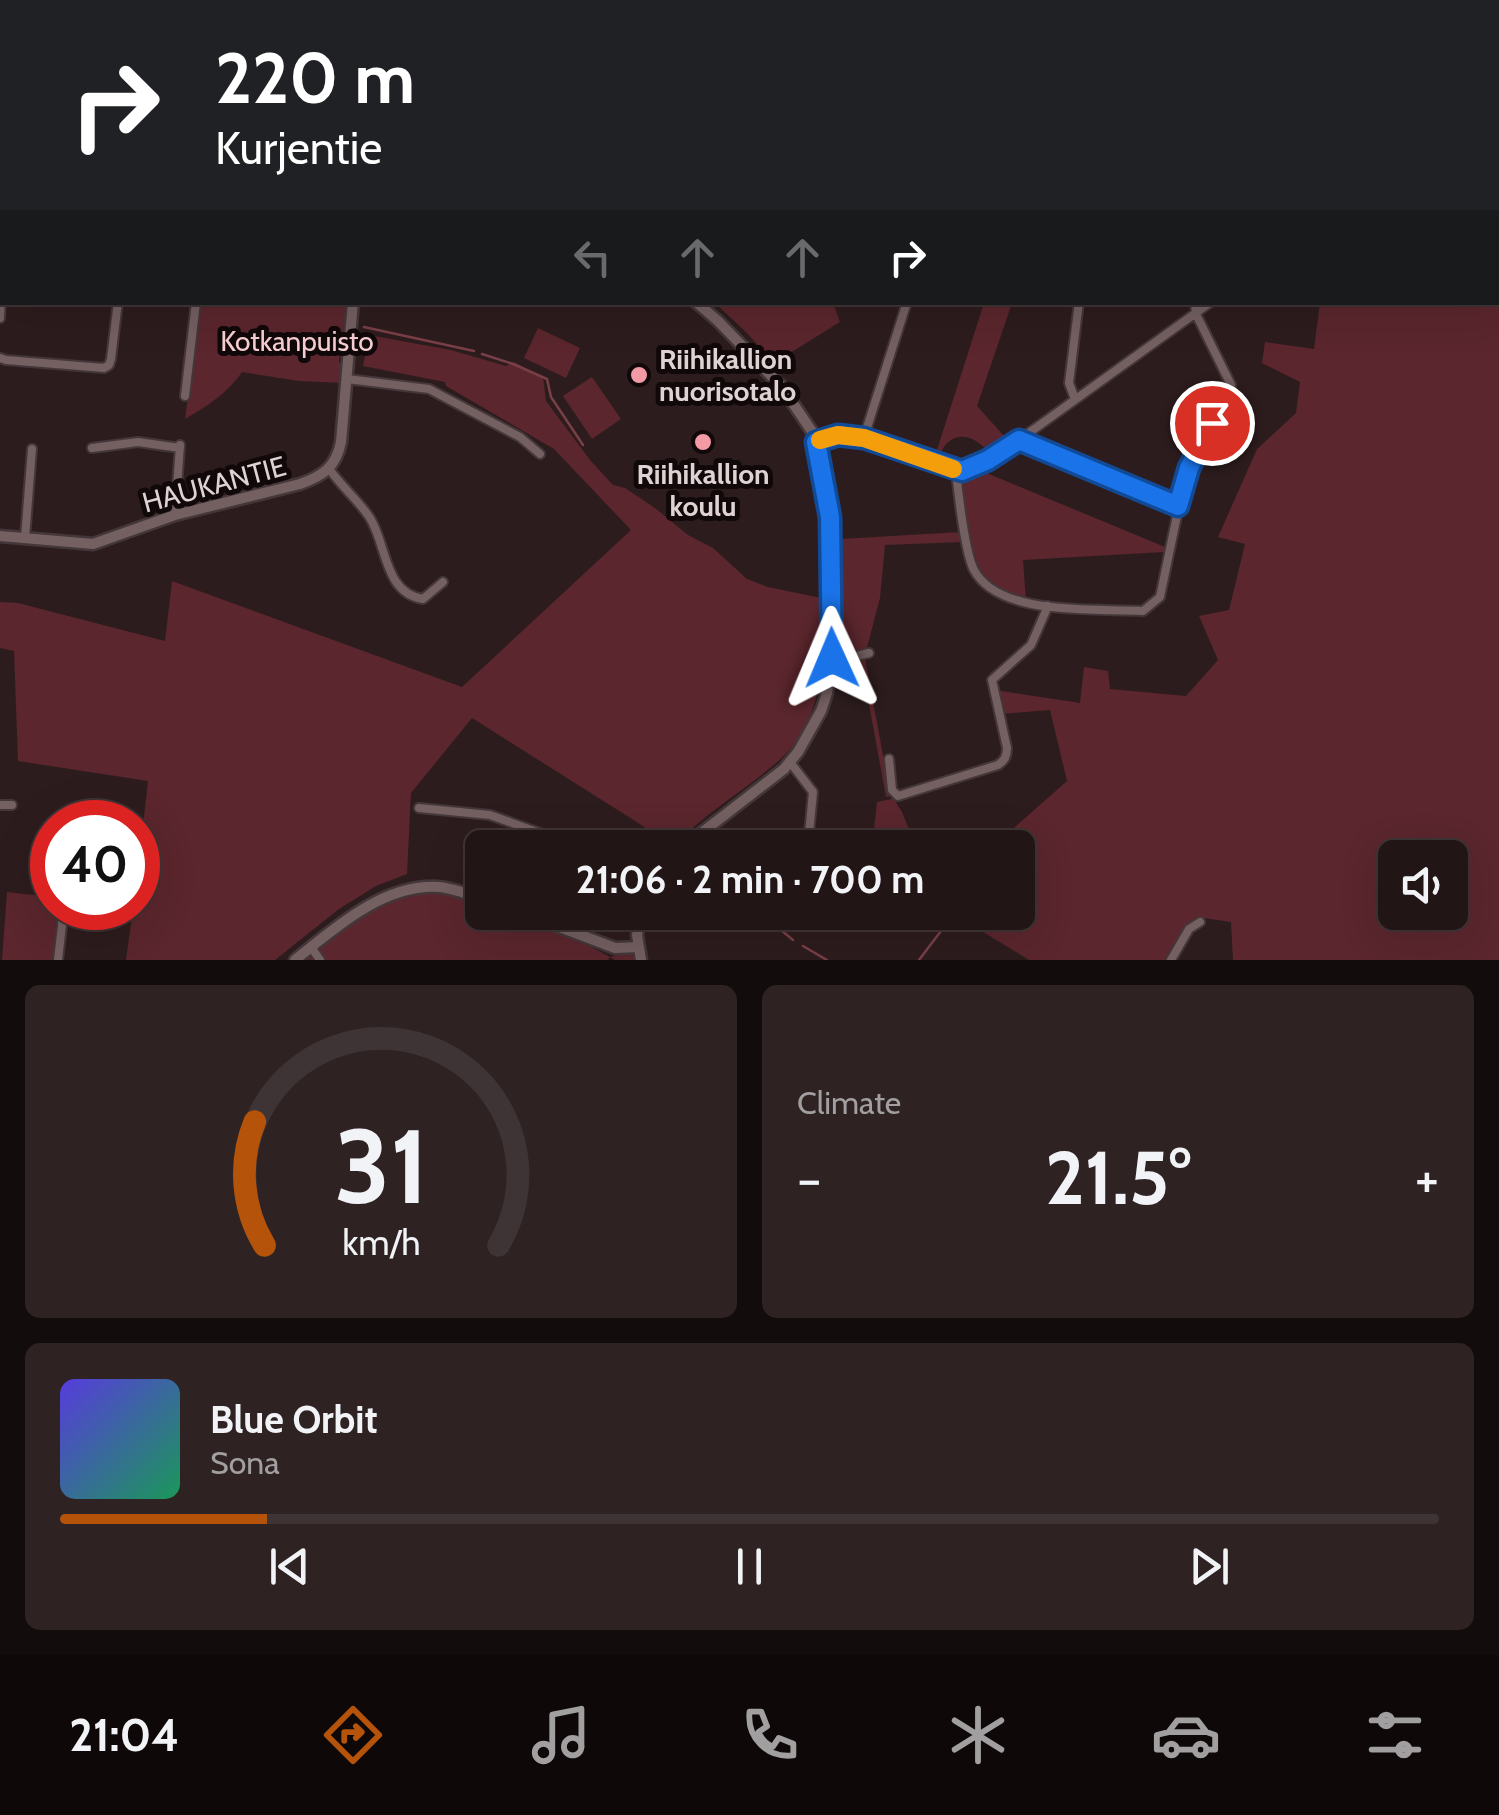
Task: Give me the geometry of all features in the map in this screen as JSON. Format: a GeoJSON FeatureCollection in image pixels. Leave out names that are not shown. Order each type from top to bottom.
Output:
{"type":"FeatureCollection","features":[{"type":"Feature","properties":{"kind":"street"},"geometry":{"type":"LineString","coordinates":[[0,358],[109,366],[118,305]]}},
{"type":"Feature","properties":{"kind":"street"},"geometry":{"type":"LineString","coordinates":[[185,396],[196,305]]}},
{"type":"Feature","properties":{"kind":"street"},"geometry":{"type":"LineString","coordinates":[[353,305],[339,451],[330,470],[371,519],[396,585],[413,598],[422,599],[443,582]]}},
{"type":"Feature","properties":{"kind":"street"},"geometry":{"type":"LineString","coordinates":[[699,305],[782,387],[816,442],[830,517],[832,658],[828,693],[821,711],[790,762],[706,830]]}},
{"type":"Feature","properties":{"kind":"street"},"geometry":{"type":"LineString","coordinates":[[864,438],[906,305]]}},
{"type":"Feature","properties":{"kind":"street"},"geometry":{"type":"LineString","coordinates":[[1074,399],[1069,383],[1079,305]]}},
{"type":"Feature","properties":{"kind":"street"},"geometry":{"type":"LineString","coordinates":[[956,470],[972,568],[985,586],[1015,601],[1143,611],[1160,597],[1189,468],[1230,384],[1195,305]]}},
{"type":"Feature","properties":{"kind":"street"},"geometry":{"type":"LineString","coordinates":[[816,442],[838,435],[864,438],[962,471],[1019,440],[1207,305]]}},
{"type":"Feature","properties":{"kind":"street"},"geometry":{"type":"LineString","coordinates":[[347,378],[430,389],[520,437],[540,454]]}},
{"type":"Feature","properties":{"kind":"street"},"geometry":{"type":"LineString","coordinates":[[1019,440],[1178,506]]}},
{"type":"Feature","properties":{"kind":"street"},"geometry":{"type":"LineString","coordinates":[[92,448],[138,442],[180,447],[175,515]]}},
{"type":"Feature","properties":{"kind":"street"},"geometry":{"type":"LineString","coordinates":[[25,538],[32,449]]}},
{"type":"Feature","properties":{"kind":"street","name":"HAUKANTIE"},"geometry":{"type":"LineString","coordinates":[[0,536],[93,544],[175,515],[300,484],[330,470]]}},
{"type":"Feature","properties":{"kind":"street"},"geometry":{"type":"LineString","coordinates":[[889,760],[892,790],[898,796],[1004,761],[1007,748],[992,680],[1032,645],[1048,606]]}},
{"type":"Feature","properties":{"kind":"street"},"geometry":{"type":"LineString","coordinates":[[832,658],[869,653]]}},
{"type":"Feature","properties":{"kind":"street"},"geometry":{"type":"LineString","coordinates":[[790,762],[813,792],[809,830]]}},
{"type":"Feature","properties":{"kind":"street"},"geometry":{"type":"LineString","coordinates":[[0,805],[12,805]]}},
{"type":"Feature","properties":{"kind":"street"},"geometry":{"type":"LineString","coordinates":[[420,808],[490,815],[531,830]]}},
{"type":"Feature","properties":{"kind":"street"},"geometry":{"type":"LineString","coordinates":[[295,960],[382,898],[437,887],[465,893]]}},
{"type":"Feature","properties":{"kind":"street"},"geometry":{"type":"LineString","coordinates":[[1171,960],[1189,929],[1200,922]]}},
{"type":"Feature","properties":{"kind":"street"},"geometry":{"type":"LineString","coordinates":[[58,960],[61,930]]}},
{"type":"Feature","properties":{"kind":"street"},"geometry":{"type":"LineString","coordinates":[[564,930],[618,953],[638,947]]}},
{"type":"Feature","properties":{"kind":"street"},"geometry":{"type":"LineString","coordinates":[[639,930],[641,960]]}},
{"type":"Feature","properties":{"kind":"street"},"geometry":{"type":"LineString","coordinates":[[311,948],[320,960]]}},
{"type":"Feature","properties":{"kind":"green space","name":"Kotkanpuisto"},"geometry":{"type":"Polygon","coordinates":[[[200,305],[348,305],[340,345],[343,383],[242,372],[224,392],[185,419],[200,305]]]}},
{"type":"Feature","properties":{"kind":"green space"},"geometry":{"type":"Polygon","coordinates":[[[717,305],[834,305],[840,322],[774,363],[717,305]]]}},
{"type":"Feature","properties":{"kind":"green space"},"geometry":{"type":"Polygon","coordinates":[[[983,305],[1011,305],[977,406],[1005,437],[987,451],[975,440],[955,438],[940,454],[936,453],[983,305]]]}},
{"type":"Feature","properties":{"kind":"green space"},"geometry":{"type":"Polygon","coordinates":[[[1320,305],[1499,305],[1499,960],[1233,960],[1231,922],[1204,918],[1185,927],[1167,960],[1029,960],[980,930],[1035,930],[1035,830],[1011,830],[1067,781],[1050,710],[1000,714],[995,690],[1080,703],[1084,667],[1108,671],[1110,689],[1186,696],[1218,660],[1199,616],[1229,610],[1245,544],[1218,537],[1257,449],[1296,413],[1300,382],[1262,363],[1265,342],[1314,349],[1320,305]]]}},
{"type":"Feature","properties":{"kind":"green space"},"geometry":{"type":"Polygon","coordinates":[[[538,328],[580,348],[566,378],[524,358],[538,328]]]}},
{"type":"Feature","properties":{"kind":"green space"},"geometry":{"type":"Polygon","coordinates":[[[369,335],[451,350],[506,366],[514,362],[543,377],[546,401],[613,485],[625,488],[688,535],[713,548],[747,579],[821,598],[823,654],[813,708],[785,755],[691,830],[647,830],[472,718],[411,793],[407,874],[376,886],[339,909],[275,960],[126,960],[130,930],[160,930],[160,800],[146,800],[148,781],[18,761],[14,651],[0,648],[0,602],[18,603],[165,641],[172,581],[462,687],[631,530],[554,449],[445,382],[363,366],[369,335]]]}},
{"type":"Feature","properties":{"kind":"green space"},"geometry":{"type":"Polygon","coordinates":[[[592,377],[621,419],[592,439],[563,396],[592,377]]]}},
{"type":"Feature","properties":{"kind":"green space"},"geometry":{"type":"Polygon","coordinates":[[[977,469],[1165,547],[1164,552],[1023,560],[1026,601],[1016,599],[986,584],[975,567],[961,481],[977,469]]]}},
{"type":"Feature","properties":{"kind":"green space"},"geometry":{"type":"Polygon","coordinates":[[[961,532],[963,542],[885,545],[880,598],[866,651],[841,655],[840,539],[961,532]]]}},
{"type":"Feature","properties":{"kind":"green space"},"geometry":{"type":"Polygon","coordinates":[[[865,658],[890,793],[909,830],[874,830],[877,802],[892,799],[886,797],[862,666],[841,664],[865,658]]]}},
{"type":"Feature","properties":{"kind":"green space"},"geometry":{"type":"Polygon","coordinates":[[[7,892],[30,895],[30,930],[59,930],[56,960],[2,960],[7,892]]]}},
{"type":"Feature","properties":{"kind":"green space"},"geometry":{"type":"Polygon","coordinates":[[[423,892],[453,895],[465,898],[465,930],[557,930],[610,957],[303,960],[356,919],[385,903],[423,892]]]}},
{"type":"Feature","properties":{"kind":"green space"},"geometry":{"type":"Polygon","coordinates":[[[628,947],[647,960],[615,960],[610,957],[628,947]]]}},
{"type":"Feature","properties":{"kind":"waterway"},"geometry":{"type":"LineString","coordinates":[[364,327],[474,351]]}},
{"type":"Feature","properties":{"kind":"waterway"},"geometry":{"type":"LineString","coordinates":[[482,354],[547,379],[551,397],[583,445]]}},
{"type":"Feature","properties":{"kind":"waterway"},"geometry":{"type":"LineString","coordinates":[[781,930],[793,940]]}},
{"type":"Feature","properties":{"kind":"waterway"},"geometry":{"type":"LineString","coordinates":[[919,960],[942,930]]}},
{"type":"Feature","properties":{"kind":"waterway"},"geometry":{"type":"LineString","coordinates":[[803,946],[827,960]]}},
{"type":"Feature","properties":{"kind":"slow traffic"},"geometry":{"type":"LineString","coordinates":[[820,440],[838,435],[864,438],[953,469]]}},
{"type":"Feature","properties":{"kind":"place","name":"Riihikallion nuorisotalo"},"geometry":{"type":"Point","coordinates":[639,375]}},
{"type":"Feature","properties":{"kind":"place","name":"Riihikallion koulu"},"geometry":{"type":"Point","coordinates":[703,442]}},
{"type":"Feature","properties":{"kind":"route"},"geometry":{"type":"LineString","coordinates":[[832,658],[830,517],[816,442],[838,435],[864,438],[962,471],[1019,440],[1178,506],[1189,468],[1212,423]]}}]}
